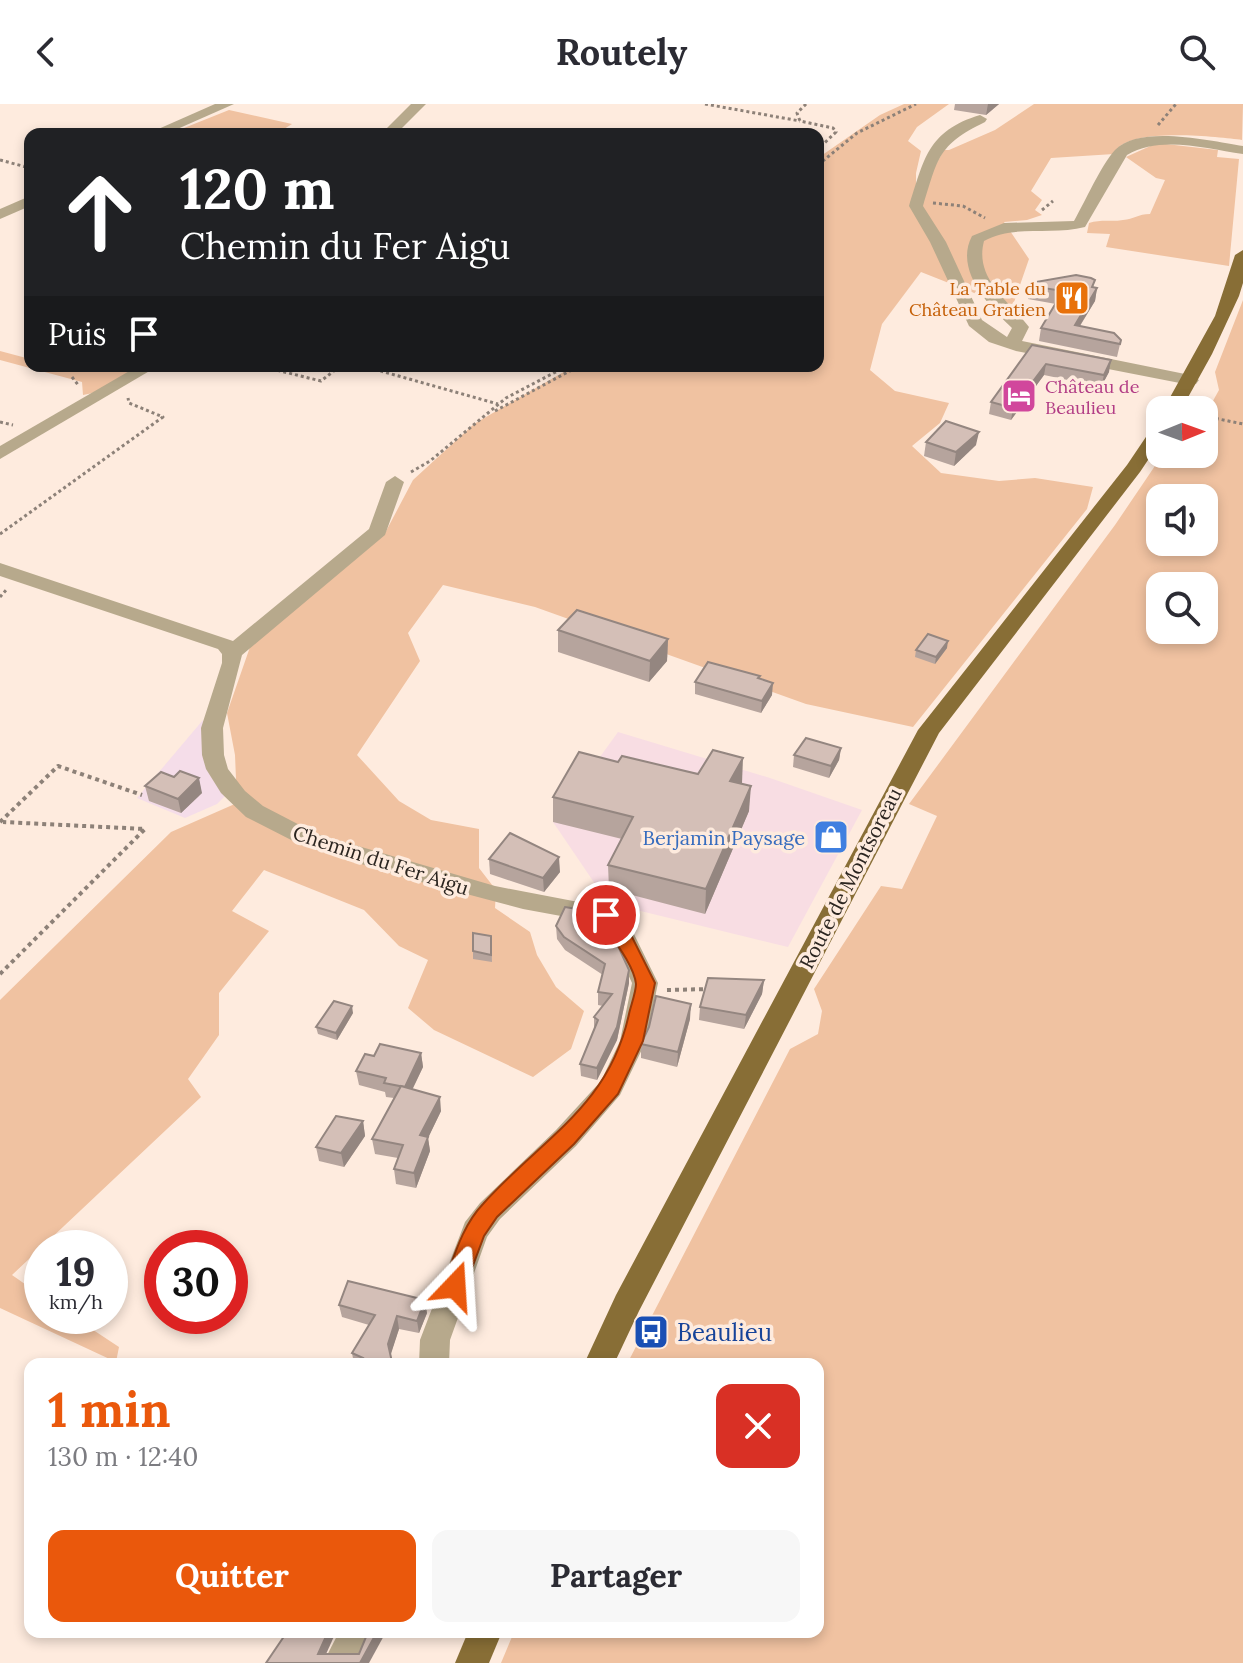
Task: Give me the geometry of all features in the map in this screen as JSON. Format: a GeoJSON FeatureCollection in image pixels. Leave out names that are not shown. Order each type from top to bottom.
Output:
{"type":"FeatureCollection","features":[{"type":"Feature","properties":{"kind":"main road"},"geometry":{"type":"LineString","coordinates":[[1180,396],[1213,337],[1239,275],[1243,255]]}},
{"type":"Feature","properties":{"kind":"main road","name":"Route de Montsoreau"},"geometry":{"type":"LineString","coordinates":[[602,1358],[627,1304],[929,730],[1146,450]]}},
{"type":"Feature","properties":{"kind":"main road"},"geometry":{"type":"LineString","coordinates":[[472,1663],[482,1638]]}},
{"type":"Feature","properties":{"kind":"street"},"geometry":{"type":"LineString","coordinates":[[169,128],[227,104]]}},
{"type":"Feature","properties":{"kind":"street"},"geometry":{"type":"LineString","coordinates":[[394,128],[419,104]]}},
{"type":"Feature","properties":{"kind":"street"},"geometry":{"type":"LineString","coordinates":[[980,119],[959,129],[934,150],[916,206],[938,242],[975,323],[995,338],[1009,343],[1190,380]]}},
{"type":"Feature","properties":{"kind":"street"},"geometry":{"type":"LineString","coordinates":[[1009,343],[1018,336],[1021,327],[998,304],[982,281],[974,250],[977,239],[1004,225],[1066,227],[1080,224],[1121,152],[1131,144],[1158,141],[1243,150]]}},
{"type":"Feature","properties":{"kind":"street"},"geometry":{"type":"LineString","coordinates":[[0,215],[24,203]]}},
{"type":"Feature","properties":{"kind":"street"},"geometry":{"type":"LineString","coordinates":[[0,454],[140,372]]}},
{"type":"Feature","properties":{"kind":"street"},"geometry":{"type":"LineString","coordinates":[[0,569],[215,641],[232,653],[378,531],[395,482]]}},
{"type":"Feature","properties":{"kind":"street","name":"Chemin du Fer Aigu"},"geometry":{"type":"LineString","coordinates":[[232,653],[229,675],[212,723],[212,753],[222,778],[242,801],[283,829],[481,893],[550,908],[606,915],[614,922],[629,949],[646,990]]}},
{"type":"Feature","properties":{"kind":"street"},"geometry":{"type":"LineString","coordinates":[[434,1358],[435,1340],[475,1231],[490,1211],[566,1138],[611,1088],[633,1041],[646,990]]}},
{"type":"Feature","properties":{"kind":"street"},"geometry":{"type":"LineString","coordinates":[[340,1663],[355,1638]]}},
{"type":"Feature","properties":{"kind":"path"},"geometry":{"type":"LineString","coordinates":[[705,104],[833,128],[836,132],[824,143]]}},
{"type":"Feature","properties":{"kind":"path"},"geometry":{"type":"LineString","coordinates":[[800,121],[797,113],[806,104]]}},
{"type":"Feature","properties":{"kind":"path"},"geometry":{"type":"LineString","coordinates":[[824,160],[857,133],[916,104]]}},
{"type":"Feature","properties":{"kind":"path"},"geometry":{"type":"LineString","coordinates":[[0,160],[24,166]]}},
{"type":"Feature","properties":{"kind":"path"},"geometry":{"type":"LineString","coordinates":[[917,203],[963,206],[978,216],[994,221]]}},
{"type":"Feature","properties":{"kind":"path"},"geometry":{"type":"LineString","coordinates":[[284,372],[321,381],[332,372]]}},
{"type":"Feature","properties":{"kind":"path"},"geometry":{"type":"LineString","coordinates":[[384,372],[498,404]]}},
{"type":"Feature","properties":{"kind":"path"},"geometry":{"type":"LineString","coordinates":[[395,482],[430,461],[498,404],[554,372]]}},
{"type":"Feature","properties":{"kind":"path"},"geometry":{"type":"LineString","coordinates":[[495,411],[568,372]]}},
{"type":"Feature","properties":{"kind":"path"},"geometry":{"type":"LineString","coordinates":[[0,534],[163,417],[129,403],[128,392]]}},
{"type":"Feature","properties":{"kind":"path"},"geometry":{"type":"LineString","coordinates":[[1218,419],[1243,424]]}},
{"type":"Feature","properties":{"kind":"path"},"geometry":{"type":"LineString","coordinates":[[1,822],[58,766],[142,795]]}},
{"type":"Feature","properties":{"kind":"path"},"geometry":{"type":"LineString","coordinates":[[0,974],[145,829],[1,822]]}},
{"type":"Feature","properties":{"kind":"path"},"geometry":{"type":"LineString","coordinates":[[646,990],[720,988]]}},
{"type":"Feature","properties":{"kind":"shaded area"},"geometry":{"type":"Polygon","coordinates":[[[904,104],[949,104],[917,127],[908,141],[921,151],[916,173],[916,200],[944,150],[995,130],[1034,104],[1243,104],[1242,140],[1153,136],[1121,145],[1114,154],[1051,158],[1031,191],[1042,200],[1035,210],[1042,215],[1004,222],[1029,259],[1012,308],[921,272],[882,324],[870,370],[895,391],[949,403],[940,423],[912,446],[941,473],[999,481],[1035,478],[1093,487],[1087,509],[913,727],[806,704],[535,607],[443,585],[408,633],[420,661],[357,755],[399,801],[431,820],[479,829],[479,868],[496,890],[495,908],[530,932],[537,955],[556,987],[584,1011],[571,1049],[533,1077],[434,1030],[408,1008],[428,960],[399,946],[364,910],[264,870],[232,911],[269,931],[219,993],[219,1035],[188,1079],[201,1097],[60,1230],[24,1230],[24,1264],[12,1275],[24,1283],[24,1319],[0,1308],[0,1000],[171,832],[237,803],[235,755],[227,713],[250,647],[384,535],[413,480],[474,424],[564,372],[824,372],[824,154],[880,115],[904,104]]]}},
{"type":"Feature","properties":{"kind":"shaded area"},"geometry":{"type":"Polygon","coordinates":[[[229,110],[292,124],[286,128],[184,128],[229,110]]]}},
{"type":"Feature","properties":{"kind":"shaded area"},"geometry":{"type":"Polygon","coordinates":[[[1157,143],[1218,150],[1217,157],[1239,159],[1229,266],[1106,247],[1110,234],[1087,233],[1089,223],[1119,221],[1150,214],[1165,180],[1156,178],[1126,157],[1157,143]]]}},
{"type":"Feature","properties":{"kind":"shaded area"},"geometry":{"type":"Polygon","coordinates":[[[1243,300],[1243,1663],[501,1663],[511,1638],[824,1638],[824,1358],[630,1358],[790,1049],[818,1034],[822,1011],[814,989],[881,886],[902,889],[937,816],[909,804],[1154,468],[1218,468],[1216,396],[1219,390],[1215,372],[1243,300]]]}},
{"type":"Feature","properties":{"kind":"shaded area"},"geometry":{"type":"Polygon","coordinates":[[[0,351],[24,357],[24,366],[0,360],[0,351]]]}},
{"type":"Feature","properties":{"kind":"shaded area"},"geometry":{"type":"Polygon","coordinates":[[[45,372],[128,372],[111,385],[83,395],[82,382],[45,372]]]}},
{"type":"Feature","properties":{"kind":"shaded area"},"geometry":{"type":"Polygon","coordinates":[[[203,720],[205,765],[226,795],[217,804],[185,818],[137,798],[203,720]]]}},
{"type":"Feature","properties":{"kind":"shaded area"},"geometry":{"type":"Polygon","coordinates":[[[618,732],[770,778],[862,810],[788,947],[608,903],[553,822],[618,732]]]}},
{"type":"Feature","properties":{"kind":"shaded area"},"geometry":{"type":"Polygon","coordinates":[[[56,1334],[99,1334],[119,1347],[117,1358],[107,1358],[56,1334]]]}},
{"type":"Feature","properties":{"kind":"building"},"geometry":{"type":"Polygon","coordinates":[[[1076,275],[1095,280],[1092,287],[1097,288],[1075,325],[1114,333],[1121,340],[1120,344],[1041,328],[1063,291],[1030,286],[1030,283],[1076,275]]]}},
{"type":"Feature","properties":{"kind":"building"},"geometry":{"type":"Polygon","coordinates":[[[1032,345],[1111,360],[1104,375],[1046,364],[1013,408],[991,402],[1032,345]]]}},
{"type":"Feature","properties":{"kind":"building"},"geometry":{"type":"Polygon","coordinates":[[[946,421],[979,432],[956,452],[926,442],[946,421]]]}},
{"type":"Feature","properties":{"kind":"building"},"geometry":{"type":"Polygon","coordinates":[[[577,610],[668,639],[650,661],[558,630],[577,610]]]}},
{"type":"Feature","properties":{"kind":"building"},"geometry":{"type":"Polygon","coordinates":[[[928,634],[948,641],[936,657],[916,650],[928,634]]]}},
{"type":"Feature","properties":{"kind":"building"},"geometry":{"type":"Polygon","coordinates":[[[708,662],[760,676],[758,678],[773,683],[762,701],[695,682],[708,662]]]}},
{"type":"Feature","properties":{"kind":"building"},"geometry":{"type":"Polygon","coordinates":[[[806,738],[841,748],[831,766],[794,755],[806,738]]]}},
{"type":"Feature","properties":{"kind":"building"},"geometry":{"type":"Polygon","coordinates":[[[713,750],[743,758],[730,781],[751,786],[706,889],[608,865],[633,817],[553,797],[579,752],[618,762],[622,756],[698,774],[713,750]]]}},
{"type":"Feature","properties":{"kind":"building"},"geometry":{"type":"Polygon","coordinates":[[[180,771],[199,778],[178,799],[145,786],[161,772],[174,777],[180,771]]]}},
{"type":"Feature","properties":{"kind":"building"},"geometry":{"type":"Polygon","coordinates":[[[510,833],[559,857],[543,878],[489,859],[510,833]]]}},
{"type":"Feature","properties":{"kind":"building"},"geometry":{"type":"Polygon","coordinates":[[[565,907],[589,911],[589,922],[600,943],[614,937],[629,970],[617,1027],[597,1068],[580,1064],[598,1020],[594,1017],[612,994],[598,992],[605,964],[564,937],[556,926],[565,907]]]}},
{"type":"Feature","properties":{"kind":"building"},"geometry":{"type":"Polygon","coordinates":[[[473,933],[491,936],[491,955],[473,951],[473,933]]]}},
{"type":"Feature","properties":{"kind":"building"},"geometry":{"type":"Polygon","coordinates":[[[708,978],[764,980],[746,1015],[700,1007],[708,978]]]}},
{"type":"Feature","properties":{"kind":"building"},"geometry":{"type":"Polygon","coordinates":[[[656,996],[691,1004],[678,1052],[641,1044],[649,1027],[656,996]]]}},
{"type":"Feature","properties":{"kind":"building"},"geometry":{"type":"Polygon","coordinates":[[[334,1001],[352,1006],[336,1033],[316,1027],[334,1001]]]}},
{"type":"Feature","properties":{"kind":"building"},"geometry":{"type":"Polygon","coordinates":[[[380,1044],[421,1053],[405,1087],[384,1083],[386,1078],[356,1071],[365,1054],[374,1056],[380,1044]]]}},
{"type":"Feature","properties":{"kind":"building"},"geometry":{"type":"Polygon","coordinates":[[[401,1086],[440,1097],[420,1135],[428,1137],[414,1173],[394,1169],[403,1145],[372,1139],[401,1086]]]}},
{"type":"Feature","properties":{"kind":"building"},"geometry":{"type":"Polygon","coordinates":[[[336,1116],[363,1121],[341,1153],[316,1147],[336,1116]]]}},
{"type":"Feature","properties":{"kind":"building"},"geometry":{"type":"Polygon","coordinates":[[[348,1281],[425,1300],[417,1321],[397,1316],[388,1344],[391,1358],[363,1358],[352,1353],[375,1315],[339,1305],[348,1281]]]}},
{"type":"Feature","properties":{"kind":"building"},"geometry":{"type":"Polygon","coordinates":[[[283,1638],[325,1638],[318,1654],[359,1654],[366,1638],[374,1638],[360,1663],[266,1663],[283,1638]]]}},
{"type":"Feature","properties":{"kind":"place","name":"La Table du Château Gratien"},"geometry":{"type":"Point","coordinates":[1072,298]}},
{"type":"Feature","properties":{"kind":"place","name":"Château de Beaulieu"},"geometry":{"type":"Point","coordinates":[1019,396]}},
{"type":"Feature","properties":{"kind":"place","name":"Berjamin Paysage"},"geometry":{"type":"Point","coordinates":[831,837]}},
{"type":"Feature","properties":{"kind":"place","name":"Beaulieu"},"geometry":{"type":"Point","coordinates":[651,1332]}},
{"type":"Feature","properties":{"kind":"route"},"geometry":{"type":"LineString","coordinates":[[455,1286],[475,1231],[490,1211],[566,1138],[611,1088],[633,1041],[642,1010],[645,983],[621,932],[606,915]]}}]}
